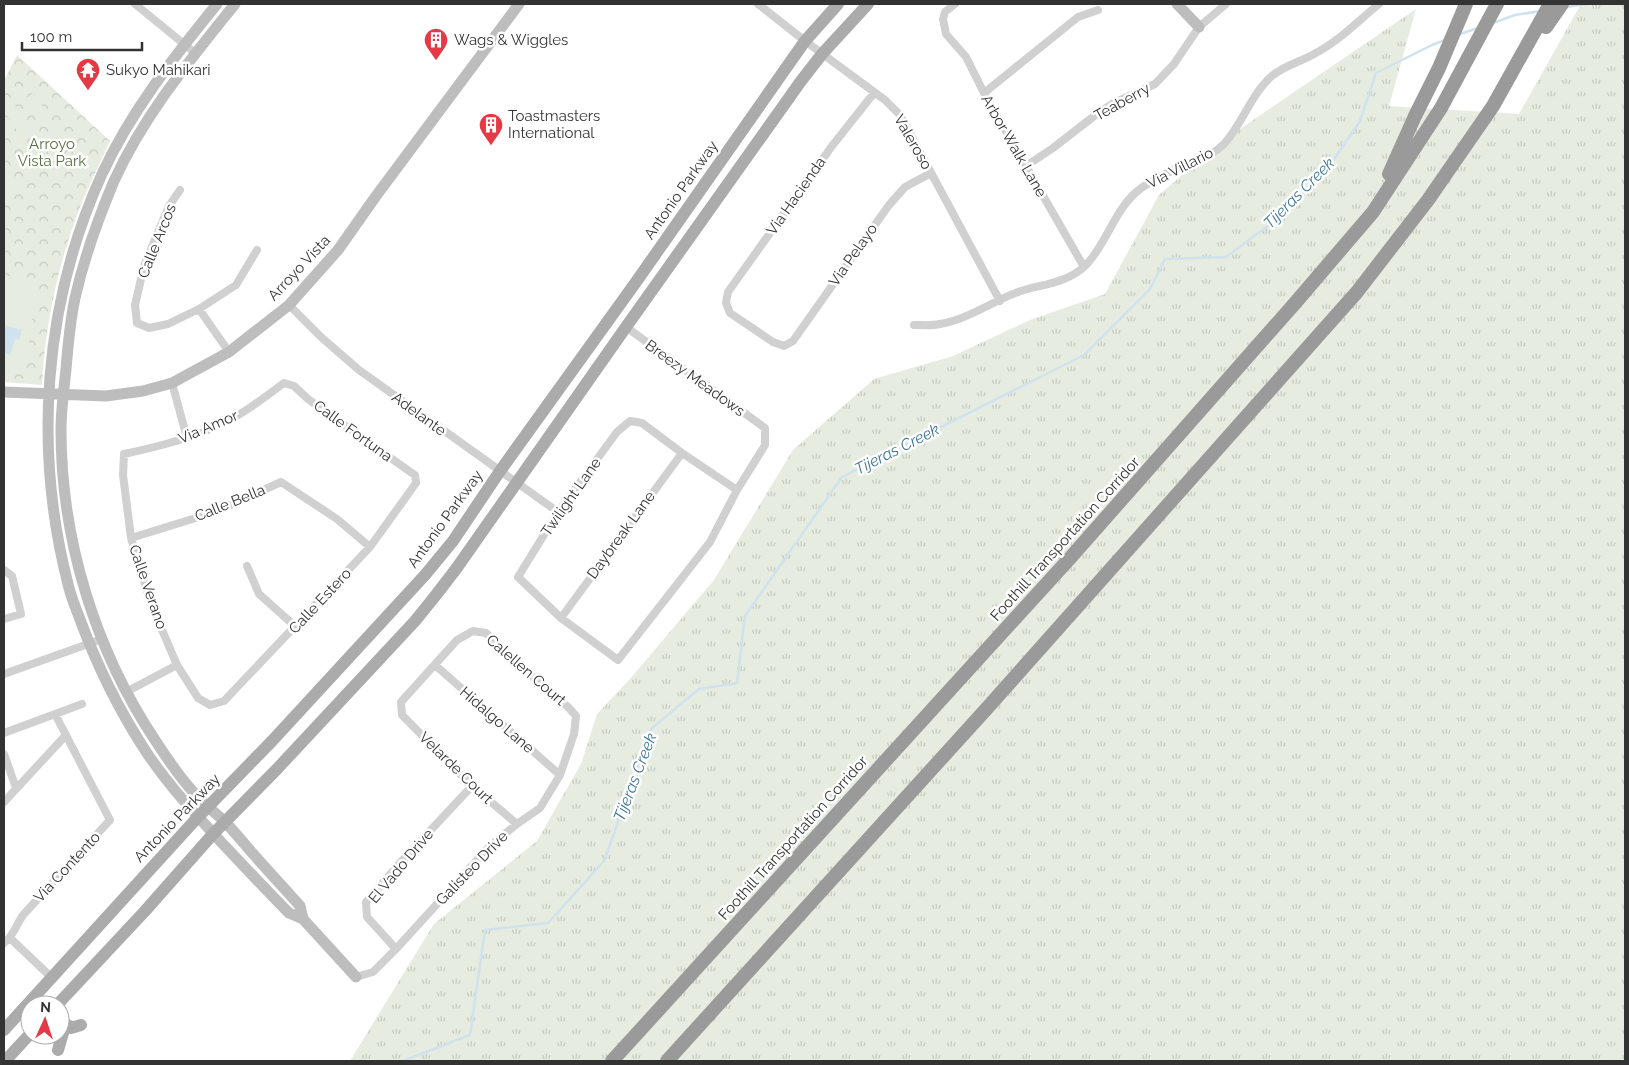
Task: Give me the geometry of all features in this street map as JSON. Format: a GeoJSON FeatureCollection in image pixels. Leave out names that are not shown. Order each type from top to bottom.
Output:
{"type":"FeatureCollection","features":[{"type":"Feature","properties":{"kind":"highway"},"geometry":{"type":"LineString","coordinates":[[1372,212],[1415,116],[1439,68],[1466,4]]}},
{"type":"Feature","properties":{"kind":"highway","name":"Foothill Transportation Corridor"},"geometry":{"type":"LineString","coordinates":[[612,1061],[1071,557],[1290,309],[1372,212],[1440,108],[1497,4]]}},
{"type":"Feature","properties":{"kind":"highway"},"geometry":{"type":"LineString","coordinates":[[1492,106],[1550,4]]}},
{"type":"Feature","properties":{"kind":"highway"},"geometry":{"type":"LineString","coordinates":[[667,1061],[989,706],[1357,292],[1428,200],[1562,4]]}},
{"type":"Feature","properties":{"kind":"main road"},"geometry":{"type":"LineString","coordinates":[[217,4],[137,110],[102,174],[84,219],[61,296],[55,331],[47,429],[49,480],[59,546],[70,591],[89,643],[116,701],[143,748],[197,818],[289,913],[303,919],[356,977]]}},
{"type":"Feature","properties":{"kind":"main road"},"geometry":{"type":"LineString","coordinates":[[235,4],[149,117],[115,180],[97,224],[74,299],[69,333],[61,429],[63,479],[73,543],[83,587],[102,639],[126,692],[154,740],[184,780],[209,808],[225,822],[300,906],[303,919]]}},
{"type":"Feature","properties":{"kind":"main road","name":"Arroyo Vista"},"geometry":{"type":"LineString","coordinates":[[4,392],[106,396],[143,391],[172,383],[229,352],[289,305],[344,242],[519,4]]}},
{"type":"Feature","properties":{"kind":"main road","name":"Antonio Parkway"},"geometry":{"type":"LineString","coordinates":[[4,1030],[51,976],[197,818],[209,808],[291,721],[425,575],[453,541],[500,471],[636,282],[805,41],[838,4]]}},
{"type":"Feature","properties":{"kind":"main road"},"geometry":{"type":"LineString","coordinates":[[67,995],[225,822],[283,763],[415,621],[456,569],[801,81],[822,54],[868,4]]}},
{"type":"Feature","properties":{"kind":"main road"},"geometry":{"type":"LineString","coordinates":[[1177,4],[1199,27]]}},
{"type":"Feature","properties":{"kind":"main road"},"geometry":{"type":"LineString","coordinates":[[70,1027],[81,1026]]}},
{"type":"Feature","properties":{"kind":"main road"},"geometry":{"type":"LineString","coordinates":[[5,1061],[20,1045]]}},
{"type":"Feature","properties":{"kind":"main road"},"geometry":{"type":"LineString","coordinates":[[58,1050],[59,1045]]}},
{"type":"Feature","properties":{"kind":"street"},"geometry":{"type":"LineString","coordinates":[[135,4],[196,53]]}},
{"type":"Feature","properties":{"kind":"street","name":"Valeroso"},"geometry":{"type":"LineString","coordinates":[[758,4],[885,100],[900,115],[1000,301]]}},
{"type":"Feature","properties":{"kind":"street","name":"Arbor Walk Lane"},"geometry":{"type":"LineString","coordinates":[[955,4],[945,12],[943,26],[946,34],[966,57],[984,93],[1084,267]]}},
{"type":"Feature","properties":{"kind":"street","name":"Teaberry"},"geometry":{"type":"LineString","coordinates":[[1026,166],[1053,148],[1098,113],[1155,84],[1174,64],[1199,27],[1207,18],[1226,4]]}},
{"type":"Feature","properties":{"kind":"street","name":"Via Villario"},"geometry":{"type":"LineString","coordinates":[[914,326],[940,324],[1023,291],[1050,285],[1068,278],[1084,267],[1097,253],[1114,220],[1139,190],[1157,178],[1208,156],[1221,147],[1233,134],[1250,104],[1272,76],[1285,66],[1313,55],[1327,46],[1379,4]]}},
{"type":"Feature","properties":{"kind":"street"},"geometry":{"type":"LineString","coordinates":[[984,93],[1078,17],[1098,10]]}},
{"type":"Feature","properties":{"kind":"street","name":"Via Hacienda"},"geometry":{"type":"LineString","coordinates":[[784,346],[773,342],[730,313],[726,303],[728,292],[832,146],[874,93]]}},
{"type":"Feature","properties":{"kind":"street","name":"Via Pelayo"},"geometry":{"type":"LineString","coordinates":[[784,346],[793,340],[889,205],[905,188],[931,173]]}},
{"type":"Feature","properties":{"kind":"street","name":"Calle Arcos"},"geometry":{"type":"LineString","coordinates":[[180,190],[169,206],[144,266],[135,305],[137,323],[149,328],[168,324],[200,309]]}},
{"type":"Feature","properties":{"kind":"street"},"geometry":{"type":"LineString","coordinates":[[229,352],[200,309],[236,285],[257,250]]}},
{"type":"Feature","properties":{"kind":"street","name":"Adelante"},"geometry":{"type":"LineString","coordinates":[[289,305],[321,338],[359,370],[558,512]]}},
{"type":"Feature","properties":{"kind":"street","name":"Breezy Meadows"},"geometry":{"type":"LineString","coordinates":[[626,327],[765,428],[765,445],[737,490]]}},
{"type":"Feature","properties":{"kind":"street"},"geometry":{"type":"LineString","coordinates":[[172,383],[187,438]]}},
{"type":"Feature","properties":{"kind":"street","name":"Via Amor"},"geometry":{"type":"LineString","coordinates":[[124,454],[187,438],[228,420],[254,406],[284,383]]}},
{"type":"Feature","properties":{"kind":"street","name":"Calle Fortuna"},"geometry":{"type":"LineString","coordinates":[[284,383],[294,386],[308,399],[415,475],[416,483]]}},
{"type":"Feature","properties":{"kind":"street","name":"Twilight Lane"},"geometry":{"type":"LineString","coordinates":[[561,618],[518,577],[558,512],[617,432],[630,421],[642,423],[682,452]]}},
{"type":"Feature","properties":{"kind":"street"},"geometry":{"type":"LineString","coordinates":[[561,618],[618,660],[710,542],[737,490],[682,452]]}},
{"type":"Feature","properties":{"kind":"street","name":"Daybreak Lane"},"geometry":{"type":"LineString","coordinates":[[561,618],[682,452]]}},
{"type":"Feature","properties":{"kind":"street","name":"Calle Verano"},"geometry":{"type":"LineString","coordinates":[[124,454],[123,475],[131,538],[151,604],[177,665],[198,698],[210,705]]}},
{"type":"Feature","properties":{"kind":"street","name":"Calle Bella"},"geometry":{"type":"LineString","coordinates":[[131,538],[215,512],[281,482],[336,519],[370,547]]}},
{"type":"Feature","properties":{"kind":"street","name":"Calle Estero"},"geometry":{"type":"LineString","coordinates":[[210,705],[224,701],[296,627],[370,547],[416,483]]}},
{"type":"Feature","properties":{"kind":"street"},"geometry":{"type":"LineString","coordinates":[[247,566],[260,594],[296,627]]}},
{"type":"Feature","properties":{"kind":"street"},"geometry":{"type":"LineString","coordinates":[[4,570],[12,576],[21,614],[4,619]]}},
{"type":"Feature","properties":{"kind":"street","name":"Calellen Court"},"geometry":{"type":"LineString","coordinates":[[435,666],[457,640],[473,631],[486,633],[576,716]]}},
{"type":"Feature","properties":{"kind":"street"},"geometry":{"type":"LineString","coordinates":[[4,674],[102,639]]}},
{"type":"Feature","properties":{"kind":"street"},"geometry":{"type":"LineString","coordinates":[[126,692],[177,665]]}},
{"type":"Feature","properties":{"kind":"street","name":"Velarde Court"},"geometry":{"type":"LineString","coordinates":[[435,666],[401,702],[402,715],[472,786],[517,824]]}},
{"type":"Feature","properties":{"kind":"street","name":"Hidalgo Lane"},"geometry":{"type":"LineString","coordinates":[[435,666],[560,775]]}},
{"type":"Feature","properties":{"kind":"street"},"geometry":{"type":"LineString","coordinates":[[4,733],[82,704]]}},
{"type":"Feature","properties":{"kind":"street"},"geometry":{"type":"LineString","coordinates":[[4,802],[66,735],[56,714]]}},
{"type":"Feature","properties":{"kind":"street","name":"Galisteo Drive"},"geometry":{"type":"LineString","coordinates":[[356,977],[373,972],[489,847],[540,808],[560,775],[574,734],[576,716]]}},
{"type":"Feature","properties":{"kind":"street","name":"Via Contento"},"geometry":{"type":"LineString","coordinates":[[7,941],[18,921],[110,820],[66,735]]}},
{"type":"Feature","properties":{"kind":"street"},"geometry":{"type":"LineString","coordinates":[[4,754],[16,788]]}},
{"type":"Feature","properties":{"kind":"street","name":"El Vado Drive"},"geometry":{"type":"LineString","coordinates":[[396,949],[367,918],[366,902],[398,864],[472,786]]}},
{"type":"Feature","properties":{"kind":"street"},"geometry":{"type":"LineString","coordinates":[[7,941],[51,976]]}},
{"type":"Feature","properties":{"kind":"green space"},"geometry":{"type":"Polygon","coordinates":[[[1581,4],[1625,4],[1625,1061],[350,1061],[434,924],[537,841],[581,764],[597,714],[629,680],[714,580],[793,450],[874,379],[953,356],[1030,320],[1105,294],[1159,195],[1218,144],[1416,9],[1389,106],[1519,114],[1581,4]]]}},
{"type":"Feature","properties":{"kind":"green space","name":"Arroyo Vista Park"},"geometry":{"type":"Polygon","coordinates":[[[17,55],[110,141],[88,187],[70,236],[58,278],[49,320],[42,385],[4,382],[4,81],[17,55]]]}},
{"type":"Feature","properties":{"kind":"green space"},"geometry":{"type":"Polygon","coordinates":[[[33,93],[50,116],[39,123],[23,100],[33,93]]]}},
{"type":"Feature","properties":{"kind":"green space"},"geometry":{"type":"Polygon","coordinates":[[[16,106],[32,128],[21,136],[5,113],[16,106]]]}},
{"type":"Feature","properties":{"kind":"green space"},"geometry":{"type":"Polygon","coordinates":[[[10,177],[21,192],[4,203],[4,181],[10,177]]]}},
{"type":"Feature","properties":{"kind":"green space"},"geometry":{"type":"Polygon","coordinates":[[[16,272],[26,274],[24,282],[27,283],[27,287],[39,290],[29,342],[33,346],[32,355],[27,360],[17,360],[13,374],[4,371],[4,275],[14,277],[16,272]]]}},
{"type":"Feature","properties":{"kind":"water"},"geometry":{"type":"Polygon","coordinates":[[[4,325],[22,330],[19,340],[15,339],[10,355],[4,353],[4,325]]]}},
{"type":"Feature","properties":{"kind":"waterway","name":"Tijeras Creek"},"geometry":{"type":"LineString","coordinates":[[1566,7],[1587,4]]}},
{"type":"Feature","properties":{"kind":"waterway","name":"Tijeras Creek"},"geometry":{"type":"LineString","coordinates":[[1493,23],[1515,15],[1541,11]]}},
{"type":"Feature","properties":{"kind":"waterway","name":"Tijeras Creek"},"geometry":{"type":"LineString","coordinates":[[1457,35],[1478,28]]}},
{"type":"Feature","properties":{"kind":"waterway","name":"Tijeras Creek"},"geometry":{"type":"LineString","coordinates":[[403,1061],[470,1035],[485,930],[548,923],[604,861],[652,728],[699,689],[737,683],[745,616],[842,477],[1084,355],[1150,289],[1165,259],[1226,257],[1277,219],[1328,168],[1360,121],[1376,73],[1445,40]]}},
{"type":"Feature","properties":{"kind":"place","name":"Wags & Wiggles"},"geometry":{"type":"Point","coordinates":[436,61]}},
{"type":"Feature","properties":{"kind":"place","name":"Sukyo Mahikari"},"geometry":{"type":"Point","coordinates":[88,91]}},
{"type":"Feature","properties":{"kind":"place","name":"Toastmasters International"},"geometry":{"type":"Point","coordinates":[491,146]}}]}
